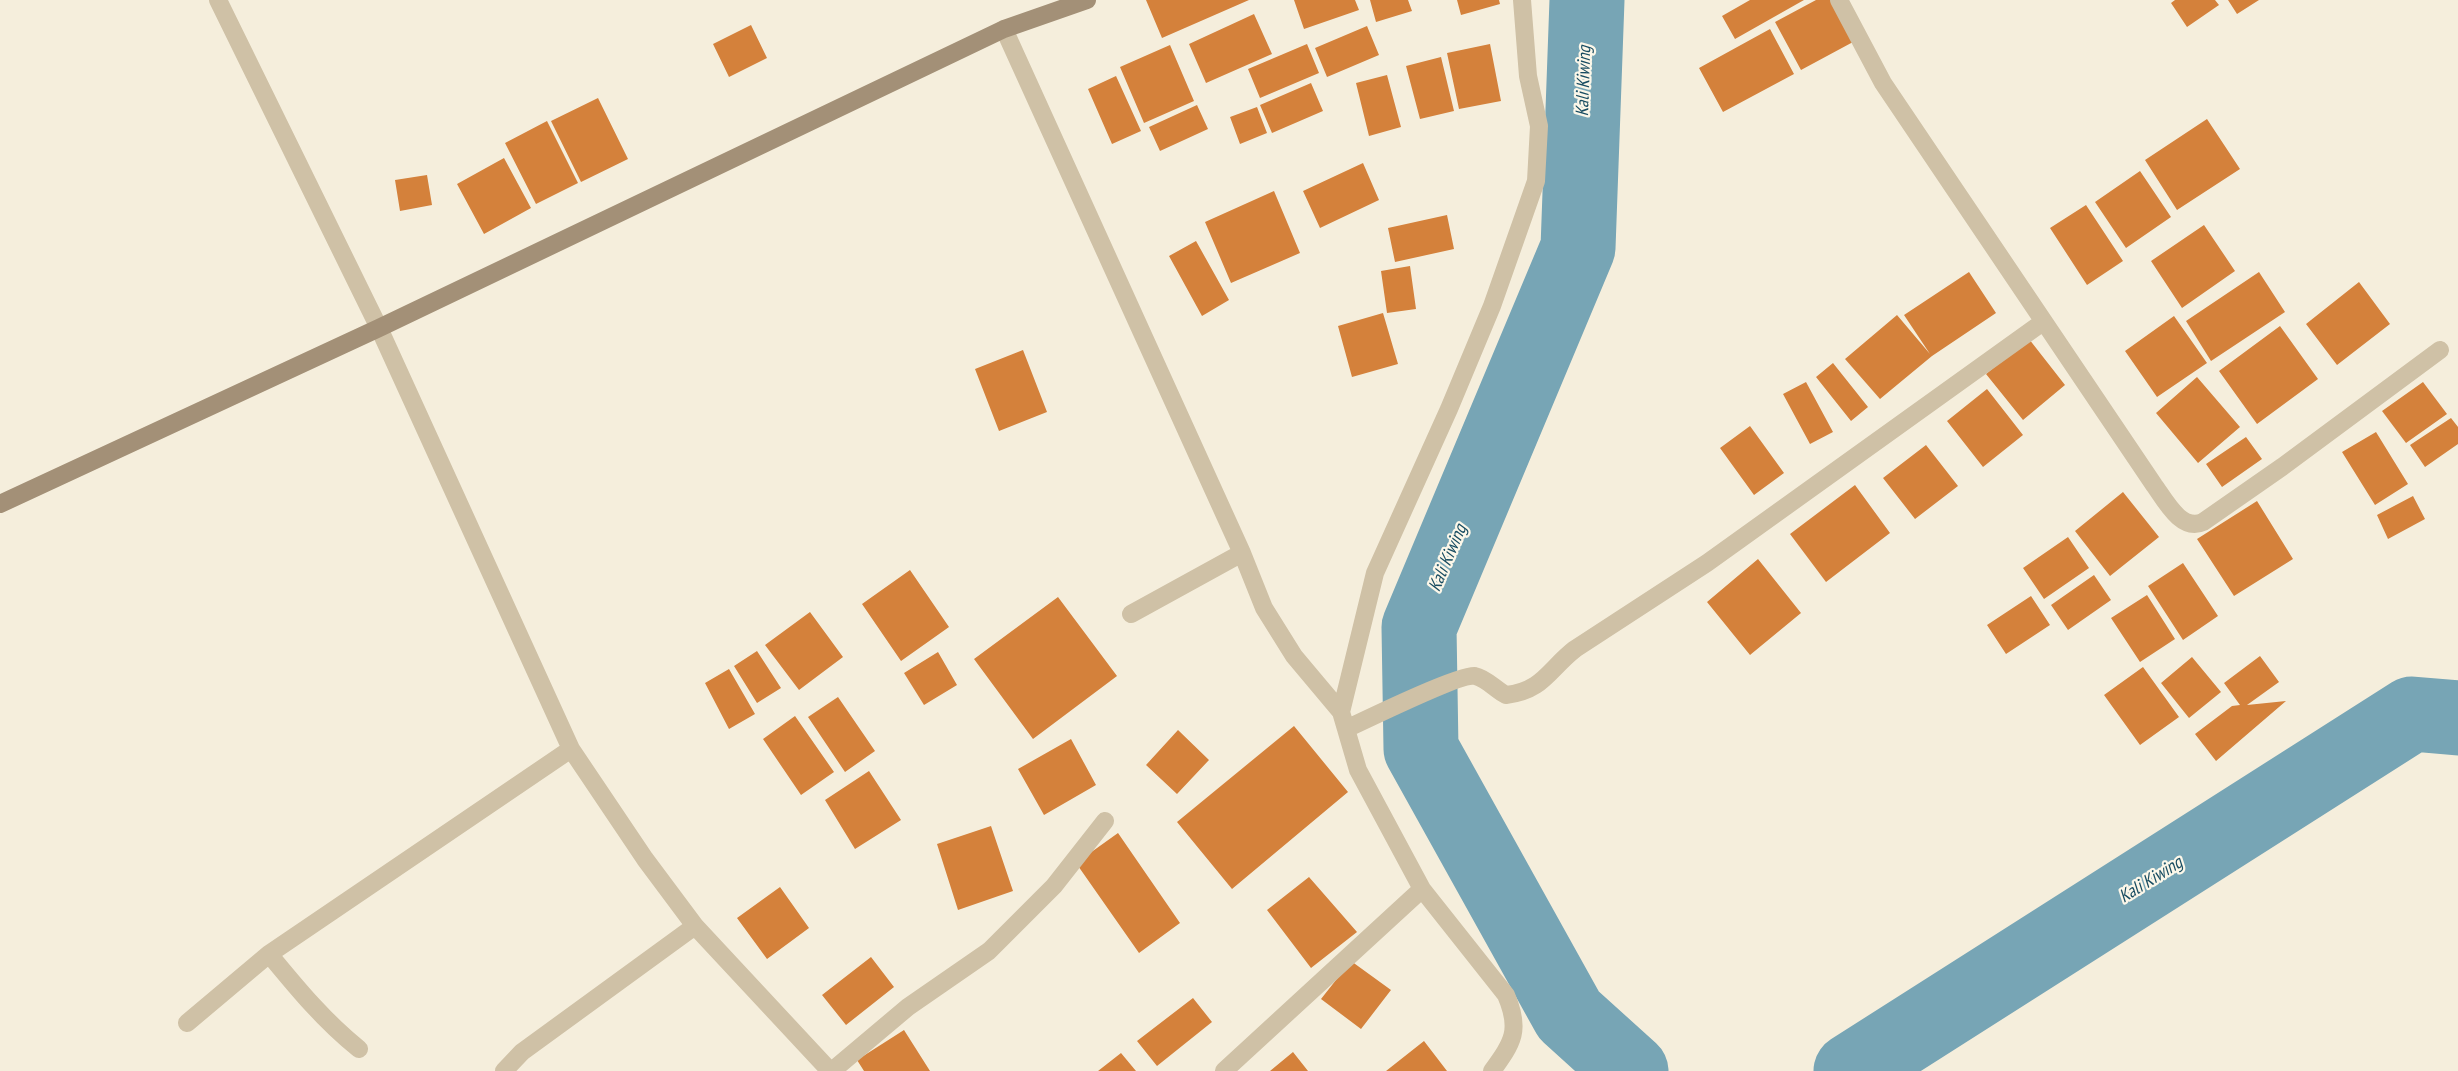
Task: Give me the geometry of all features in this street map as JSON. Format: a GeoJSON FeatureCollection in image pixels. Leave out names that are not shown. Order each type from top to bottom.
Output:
{"type":"FeatureCollection","features":[{"type":"Feature","properties":{"kind":"street"},"geometry":{"type":"LineString","coordinates":[[218,0],[379,328],[571,749],[645,859],[695,926],[831,1071],[908,1007],[989,951],[1054,886],[1105,820]]}},
{"type":"Feature","properties":{"kind":"street"},"geometry":{"type":"LineString","coordinates":[[0,504],[379,328],[1004,29],[1088,0]]}},
{"type":"Feature","properties":{"kind":"street"},"geometry":{"type":"LineString","coordinates":[[1344,720],[1375,573],[1449,409],[1487,316],[1536,181],[1539,126],[1528,76],[1522,0]]}},
{"type":"Feature","properties":{"kind":"street"},"geometry":{"type":"LineString","coordinates":[[1839,0],[1883,84],[2154,485],[2178,516],[2187,523],[2197,525],[2440,350]]}},
{"type":"Feature","properties":{"kind":"street"},"geometry":{"type":"LineString","coordinates":[[1004,29],[1242,553],[1264,608],[1288,647],[1344,720],[1358,770],[1422,890],[1506,995],[1514,1014],[1514,1029],[1508,1048],[1492,1071]]}},
{"type":"Feature","properties":{"kind":"street"},"geometry":{"type":"LineString","coordinates":[[1344,720],[1369,718],[1473,675],[1506,695],[1532,689],[1544,681],[1563,658],[1575,649],[1707,563],[2043,322]]}},
{"type":"Feature","properties":{"kind":"street"},"geometry":{"type":"LineString","coordinates":[[1131,614],[1242,553]]}},
{"type":"Feature","properties":{"kind":"street"},"geometry":{"type":"LineString","coordinates":[[187,1023],[269,954],[571,749]]}},
{"type":"Feature","properties":{"kind":"street"},"geometry":{"type":"LineString","coordinates":[[1224,1071],[1422,890]]}},
{"type":"Feature","properties":{"kind":"street"},"geometry":{"type":"LineString","coordinates":[[504,1071],[522,1052],[695,926]]}},
{"type":"Feature","properties":{"kind":"street"},"geometry":{"type":"LineString","coordinates":[[269,954],[334,1029],[359,1049]]}},
{"type":"Feature","properties":{"kind":"building"},"geometry":{"type":"Polygon","coordinates":[[[1146,0],[1249,0],[1162,38],[1146,0]]]}},
{"type":"Feature","properties":{"kind":"building"},"geometry":{"type":"Polygon","coordinates":[[[1294,0],[1355,0],[1359,10],[1304,29],[1294,0]]]}},
{"type":"Feature","properties":{"kind":"building"},"geometry":{"type":"Polygon","coordinates":[[[1370,0],[1408,0],[1412,11],[1376,22],[1370,0]]]}},
{"type":"Feature","properties":{"kind":"building"},"geometry":{"type":"Polygon","coordinates":[[[1457,0],[1499,0],[1500,4],[1461,15],[1457,0]]]}},
{"type":"Feature","properties":{"kind":"building"},"geometry":{"type":"Polygon","coordinates":[[[1750,0],[1804,0],[1735,39],[1722,16],[1750,0]]]}},
{"type":"Feature","properties":{"kind":"building"},"geometry":{"type":"Polygon","coordinates":[[[1816,0],[1831,0],[1853,42],[1801,70],[1775,22],[1816,0]]]}},
{"type":"Feature","properties":{"kind":"building"},"geometry":{"type":"Polygon","coordinates":[[[2175,0],[2215,0],[2219,5],[2187,27],[2171,3],[2175,0]]]}},
{"type":"Feature","properties":{"kind":"building"},"geometry":{"type":"Polygon","coordinates":[[[2228,0],[2259,0],[2237,14],[2228,0]]]}},
{"type":"Feature","properties":{"kind":"building"},"geometry":{"type":"Polygon","coordinates":[[[1254,14],[1272,54],[1206,83],[1189,44],[1254,14]]]}},
{"type":"Feature","properties":{"kind":"building"},"geometry":{"type":"Polygon","coordinates":[[[751,25],[767,58],[729,77],[713,44],[751,25]]]}},
{"type":"Feature","properties":{"kind":"building"},"geometry":{"type":"Polygon","coordinates":[[[1367,26],[1379,55],[1327,77],[1315,48],[1367,26]]]}},
{"type":"Feature","properties":{"kind":"building"},"geometry":{"type":"Polygon","coordinates":[[[1770,29],[1794,74],[1723,112],[1699,68],[1770,29]]]}},
{"type":"Feature","properties":{"kind":"building"},"geometry":{"type":"Polygon","coordinates":[[[1307,44],[1319,73],[1260,98],[1248,69],[1307,44]]]}},
{"type":"Feature","properties":{"kind":"building"},"geometry":{"type":"Polygon","coordinates":[[[1490,44],[1501,101],[1459,109],[1447,53],[1490,44]]]}},
{"type":"Feature","properties":{"kind":"building"},"geometry":{"type":"Polygon","coordinates":[[[1170,45],[1194,101],[1144,123],[1120,67],[1170,45]]]}},
{"type":"Feature","properties":{"kind":"building"},"geometry":{"type":"Polygon","coordinates":[[[1441,57],[1454,111],[1420,119],[1406,66],[1441,57]]]}},
{"type":"Feature","properties":{"kind":"building"},"geometry":{"type":"Polygon","coordinates":[[[1387,75],[1401,127],[1369,136],[1356,83],[1387,75]]]}},
{"type":"Feature","properties":{"kind":"building"},"geometry":{"type":"Polygon","coordinates":[[[1116,76],[1141,131],[1112,144],[1088,89],[1116,76]]]}},
{"type":"Feature","properties":{"kind":"building"},"geometry":{"type":"Polygon","coordinates":[[[1311,83],[1323,111],[1272,133],[1260,105],[1311,83]]]}},
{"type":"Feature","properties":{"kind":"building"},"geometry":{"type":"Polygon","coordinates":[[[598,98],[628,159],[581,182],[551,121],[598,98]]]}},
{"type":"Feature","properties":{"kind":"building"},"geometry":{"type":"Polygon","coordinates":[[[1197,105],[1208,129],[1160,151],[1149,127],[1197,105]]]}},
{"type":"Feature","properties":{"kind":"building"},"geometry":{"type":"Polygon","coordinates":[[[1257,107],[1267,133],[1240,144],[1230,117],[1257,107]]]}},
{"type":"Feature","properties":{"kind":"building"},"geometry":{"type":"Polygon","coordinates":[[[2207,119],[2240,169],[2177,210],[2145,160],[2207,119]]]}},
{"type":"Feature","properties":{"kind":"building"},"geometry":{"type":"Polygon","coordinates":[[[547,121],[578,183],[536,204],[505,143],[547,121]]]}},
{"type":"Feature","properties":{"kind":"building"},"geometry":{"type":"Polygon","coordinates":[[[504,158],[531,208],[484,234],[457,184],[504,158]]]}},
{"type":"Feature","properties":{"kind":"building"},"geometry":{"type":"Polygon","coordinates":[[[1363,163],[1379,200],[1320,228],[1303,191],[1363,163]]]}},
{"type":"Feature","properties":{"kind":"building"},"geometry":{"type":"Polygon","coordinates":[[[2140,171],[2171,217],[2126,248],[2095,202],[2140,171]]]}},
{"type":"Feature","properties":{"kind":"building"},"geometry":{"type":"Polygon","coordinates":[[[427,175],[432,205],[400,211],[395,180],[427,175]]]}},
{"type":"Feature","properties":{"kind":"building"},"geometry":{"type":"Polygon","coordinates":[[[1274,191],[1300,253],[1231,283],[1205,222],[1274,191]]]}},
{"type":"Feature","properties":{"kind":"building"},"geometry":{"type":"Polygon","coordinates":[[[2086,205],[2123,261],[2087,285],[2050,228],[2086,205]]]}},
{"type":"Feature","properties":{"kind":"building"},"geometry":{"type":"Polygon","coordinates":[[[1447,215],[1454,249],[1395,262],[1388,228],[1447,215]]]}},
{"type":"Feature","properties":{"kind":"building"},"geometry":{"type":"Polygon","coordinates":[[[2204,225],[2235,271],[2182,308],[2151,261],[2204,225]]]}},
{"type":"Feature","properties":{"kind":"building"},"geometry":{"type":"Polygon","coordinates":[[[1196,241],[1229,300],[1202,316],[1169,256],[1196,241]]]}},
{"type":"Feature","properties":{"kind":"building"},"geometry":{"type":"Polygon","coordinates":[[[1410,266],[1416,309],[1387,313],[1381,271],[1410,266]]]}},
{"type":"Feature","properties":{"kind":"building"},"geometry":{"type":"Polygon","coordinates":[[[1969,272],[1996,313],[1932,356],[1880,399],[1845,359],[1897,315],[1930,354],[1904,315],[1969,272]]]}},
{"type":"Feature","properties":{"kind":"building"},"geometry":{"type":"Polygon","coordinates":[[[2259,272],[2285,312],[2211,361],[2186,321],[2259,272]]]}},
{"type":"Feature","properties":{"kind":"building"},"geometry":{"type":"Polygon","coordinates":[[[2359,282],[2390,324],[2337,365],[2306,324],[2359,282]]]}},
{"type":"Feature","properties":{"kind":"building"},"geometry":{"type":"Polygon","coordinates":[[[1383,313],[1398,364],[1352,377],[1338,326],[1383,313]]]}},
{"type":"Feature","properties":{"kind":"building"},"geometry":{"type":"Polygon","coordinates":[[[2174,316],[2207,363],[2157,397],[2125,351],[2174,316]]]}},
{"type":"Feature","properties":{"kind":"building"},"geometry":{"type":"Polygon","coordinates":[[[2280,326],[2318,379],[2257,424],[2219,371],[2280,326]]]}},
{"type":"Feature","properties":{"kind":"building"},"geometry":{"type":"Polygon","coordinates":[[[2029,339],[2065,385],[2023,420],[1986,374],[2029,339]]]}},
{"type":"Feature","properties":{"kind":"building"},"geometry":{"type":"Polygon","coordinates":[[[1023,350],[1047,412],[999,431],[975,369],[1023,350]]]}},
{"type":"Feature","properties":{"kind":"building"},"geometry":{"type":"Polygon","coordinates":[[[1833,363],[1868,407],[1851,421],[1816,377],[1833,363]]]}},
{"type":"Feature","properties":{"kind":"building"},"geometry":{"type":"Polygon","coordinates":[[[2197,377],[2240,427],[2198,463],[2156,413],[2197,377]]]}},
{"type":"Feature","properties":{"kind":"building"},"geometry":{"type":"Polygon","coordinates":[[[1806,382],[1833,432],[1810,444],[1783,394],[1806,382]]]}},
{"type":"Feature","properties":{"kind":"building"},"geometry":{"type":"Polygon","coordinates":[[[2423,382],[2447,414],[2406,443],[2382,411],[2423,382]]]}},
{"type":"Feature","properties":{"kind":"building"},"geometry":{"type":"Polygon","coordinates":[[[1987,389],[2023,435],[1983,467],[1947,421],[1987,389]]]}},
{"type":"Feature","properties":{"kind":"building"},"geometry":{"type":"Polygon","coordinates":[[[2451,418],[2458,427],[2458,444],[2425,467],[2410,445],[2451,418]]]}},
{"type":"Feature","properties":{"kind":"building"},"geometry":{"type":"Polygon","coordinates":[[[1750,426],[1784,473],[1754,495],[1720,448],[1750,426]]]}},
{"type":"Feature","properties":{"kind":"building"},"geometry":{"type":"Polygon","coordinates":[[[2376,432],[2408,484],[2375,505],[2342,452],[2376,432]]]}},
{"type":"Feature","properties":{"kind":"building"},"geometry":{"type":"Polygon","coordinates":[[[2246,437],[2262,459],[2222,487],[2206,464],[2246,437]]]}},
{"type":"Feature","properties":{"kind":"building"},"geometry":{"type":"Polygon","coordinates":[[[1926,445],[1958,486],[1915,519],[1883,478],[1926,445]]]}},
{"type":"Feature","properties":{"kind":"building"},"geometry":{"type":"Polygon","coordinates":[[[1855,485],[1890,533],[1826,582],[1790,534],[1855,485]]]}},
{"type":"Feature","properties":{"kind":"building"},"geometry":{"type":"Polygon","coordinates":[[[2123,492],[2159,537],[2110,576],[2075,531],[2123,492]]]}},
{"type":"Feature","properties":{"kind":"building"},"geometry":{"type":"Polygon","coordinates":[[[2413,496],[2425,519],[2388,539],[2377,515],[2413,496]]]}},
{"type":"Feature","properties":{"kind":"building"},"geometry":{"type":"Polygon","coordinates":[[[2257,501],[2293,559],[2234,596],[2197,539],[2257,501]]]}},
{"type":"Feature","properties":{"kind":"building"},"geometry":{"type":"Polygon","coordinates":[[[2068,537],[2089,568],[2044,599],[2023,568],[2068,537]]]}},
{"type":"Feature","properties":{"kind":"building"},"geometry":{"type":"Polygon","coordinates":[[[1758,559],[1801,613],[1750,655],[1707,602],[1758,559]]]}},
{"type":"Feature","properties":{"kind":"building"},"geometry":{"type":"Polygon","coordinates":[[[2183,563],[2218,616],[2183,640],[2148,586],[2183,563]]]}},
{"type":"Feature","properties":{"kind":"building"},"geometry":{"type":"Polygon","coordinates":[[[910,570],[949,627],[901,661],[862,604],[910,570]]]}},
{"type":"Feature","properties":{"kind":"building"},"geometry":{"type":"Polygon","coordinates":[[[2094,575],[2111,600],[2068,630],[2051,605],[2094,575]]]}},
{"type":"Feature","properties":{"kind":"building"},"geometry":{"type":"Polygon","coordinates":[[[2147,595],[2175,639],[2140,662],[2111,618],[2147,595]]]}},
{"type":"Feature","properties":{"kind":"building"},"geometry":{"type":"Polygon","coordinates":[[[2031,596],[2050,625],[2006,654],[1987,625],[2031,596]]]}},
{"type":"Feature","properties":{"kind":"building"},"geometry":{"type":"Polygon","coordinates":[[[1058,597],[1117,676],[1033,739],[974,659],[1058,597]]]}},
{"type":"Feature","properties":{"kind":"building"},"geometry":{"type":"Polygon","coordinates":[[[810,612],[843,657],[799,690],[765,645],[810,612]]]}},
{"type":"Feature","properties":{"kind":"building"},"geometry":{"type":"Polygon","coordinates":[[[757,651],[781,688],[757,703],[734,666],[757,651]]]}},
{"type":"Feature","properties":{"kind":"building"},"geometry":{"type":"Polygon","coordinates":[[[938,652],[957,685],[924,705],[904,673],[938,652]]]}},
{"type":"Feature","properties":{"kind":"building"},"geometry":{"type":"Polygon","coordinates":[[[2260,656],[2279,682],[2247,705],[2286,701],[2216,761],[2195,734],[2232,706],[2240,705],[2224,683],[2260,656]]]}},
{"type":"Feature","properties":{"kind":"building"},"geometry":{"type":"Polygon","coordinates":[[[2192,657],[2221,692],[2189,718],[2161,683],[2192,657]]]}},
{"type":"Feature","properties":{"kind":"building"},"geometry":{"type":"Polygon","coordinates":[[[2143,667],[2179,717],[2140,745],[2104,695],[2143,667]]]}},
{"type":"Feature","properties":{"kind":"building"},"geometry":{"type":"Polygon","coordinates":[[[729,669],[755,714],[729,729],[705,683],[729,669]]]}},
{"type":"Feature","properties":{"kind":"building"},"geometry":{"type":"Polygon","coordinates":[[[838,697],[875,751],[845,772],[808,717],[838,697]]]}},
{"type":"Feature","properties":{"kind":"building"},"geometry":{"type":"Polygon","coordinates":[[[795,716],[834,772],[801,795],[763,739],[795,716]]]}},
{"type":"Feature","properties":{"kind":"building"},"geometry":{"type":"Polygon","coordinates":[[[1294,726],[1348,792],[1232,889],[1177,822],[1294,726]]]}},
{"type":"Feature","properties":{"kind":"building"},"geometry":{"type":"Polygon","coordinates":[[[1178,730],[1209,760],[1177,794],[1146,765],[1178,730]]]}},
{"type":"Feature","properties":{"kind":"building"},"geometry":{"type":"Polygon","coordinates":[[[1071,739],[1096,785],[1044,815],[1018,769],[1071,739]]]}},
{"type":"Feature","properties":{"kind":"building"},"geometry":{"type":"Polygon","coordinates":[[[869,771],[901,820],[855,849],[825,800],[869,771]]]}},
{"type":"Feature","properties":{"kind":"building"},"geometry":{"type":"Polygon","coordinates":[[[991,826],[1013,891],[958,910],[937,844],[991,826]]]}},
{"type":"Feature","properties":{"kind":"building"},"geometry":{"type":"Polygon","coordinates":[[[1118,833],[1180,923],[1139,953],[1076,863],[1118,833]]]}},
{"type":"Feature","properties":{"kind":"building"},"geometry":{"type":"Polygon","coordinates":[[[1309,877],[1357,932],[1311,968],[1267,910],[1309,877]]]}},
{"type":"Feature","properties":{"kind":"building"},"geometry":{"type":"Polygon","coordinates":[[[780,887],[809,928],[767,959],[737,918],[780,887]]]}},
{"type":"Feature","properties":{"kind":"building"},"geometry":{"type":"Polygon","coordinates":[[[871,957],[894,987],[846,1025],[822,995],[871,957]]]}},
{"type":"Feature","properties":{"kind":"building"},"geometry":{"type":"Polygon","coordinates":[[[1351,961],[1391,990],[1361,1029],[1321,999],[1351,961]]]}},
{"type":"Feature","properties":{"kind":"building"},"geometry":{"type":"Polygon","coordinates":[[[1193,998],[1212,1022],[1157,1066],[1137,1041],[1193,998]]]}},
{"type":"Feature","properties":{"kind":"building"},"geometry":{"type":"Polygon","coordinates":[[[904,1030],[930,1071],[864,1071],[857,1060],[904,1030]]]}},
{"type":"Feature","properties":{"kind":"building"},"geometry":{"type":"Polygon","coordinates":[[[1424,1041],[1447,1071],[1386,1071],[1424,1041]]]}},
{"type":"Feature","properties":{"kind":"building"},"geometry":{"type":"Polygon","coordinates":[[[1293,1052],[1308,1071],[1270,1071],[1293,1052]]]}},
{"type":"Feature","properties":{"kind":"building"},"geometry":{"type":"Polygon","coordinates":[[[1121,1053],[1136,1071],[1098,1071],[1121,1053]]]}},
{"type":"Feature","properties":{"kind":"waterway","name":"Kali Kiwing"},"geometry":{"type":"LineString","coordinates":[[1587,0],[1578,248],[1419,627],[1421,749],[1569,1015],[1631,1071]]}},
{"type":"Feature","properties":{"kind":"waterway","name":"Kali Kiwing"},"geometry":{"type":"LineString","coordinates":[[1851,1071],[2412,714],[2458,718]]}}]}
